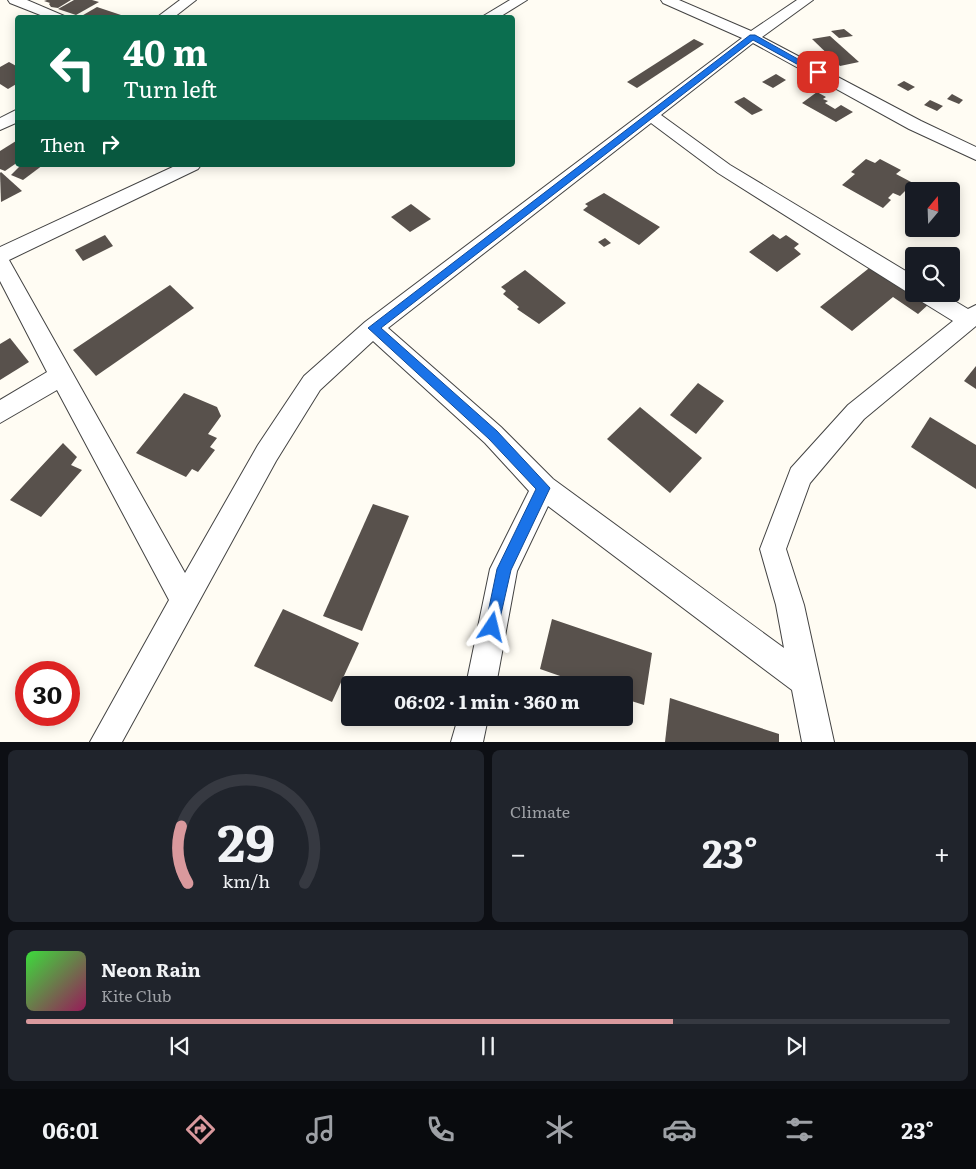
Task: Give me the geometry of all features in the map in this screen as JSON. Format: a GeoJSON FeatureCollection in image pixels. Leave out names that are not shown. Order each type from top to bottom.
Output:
{"type":"FeatureCollection","features":[{"type":"Feature","properties":{"kind":"street"},"geometry":{"type":"LineString","coordinates":[[15,0],[54,15]]}},
{"type":"Feature","properties":{"kind":"street"},"geometry":{"type":"LineString","coordinates":[[167,15],[189,0]]}},
{"type":"Feature","properties":{"kind":"street"},"geometry":{"type":"LineString","coordinates":[[493,15],[520,0]]}},
{"type":"Feature","properties":{"kind":"street"},"geometry":{"type":"LineString","coordinates":[[668,0],[752,37],[916,125],[976,154]]}},
{"type":"Feature","properties":{"kind":"street"},"geometry":{"type":"LineString","coordinates":[[105,742],[267,453],[312,383],[373,328],[752,37],[806,0]]}},
{"type":"Feature","properties":{"kind":"street"},"geometry":{"type":"LineString","coordinates":[[650,115],[724,169],[905,280]]}},
{"type":"Feature","properties":{"kind":"street"},"geometry":{"type":"LineString","coordinates":[[0,125],[15,116]]}},
{"type":"Feature","properties":{"kind":"street"},"geometry":{"type":"LineString","coordinates":[[0,256],[188,167]]}},
{"type":"Feature","properties":{"kind":"street"},"geometry":{"type":"LineString","coordinates":[[0,262],[60,376],[92,429],[184,600]]}},
{"type":"Feature","properties":{"kind":"street"},"geometry":{"type":"LineString","coordinates":[[818,742],[790,605],[773,549],[800,476],[856,412],[972,317],[942,302]]}},
{"type":"Feature","properties":{"kind":"street"},"geometry":{"type":"LineString","coordinates":[[373,328],[493,435],[544,488],[805,681]]}},
{"type":"Feature","properties":{"kind":"street"},"geometry":{"type":"LineString","coordinates":[[0,412],[60,376]]}},
{"type":"Feature","properties":{"kind":"street"},"geometry":{"type":"LineString","coordinates":[[483,676],[504,569],[544,488]]}},
{"type":"Feature","properties":{"kind":"street"},"geometry":{"type":"LineString","coordinates":[[468,742],[471,726]]}},
{"type":"Feature","properties":{"kind":"building"},"geometry":{"type":"Polygon","coordinates":[[[71,0],[58,8],[51,7],[50,3],[44,1],[71,0]]]}},
{"type":"Feature","properties":{"kind":"building"},"geometry":{"type":"Polygon","coordinates":[[[74,0],[99,2],[76,15],[58,9],[74,0]]]}},
{"type":"Feature","properties":{"kind":"building"},"geometry":{"type":"Polygon","coordinates":[[[97,7],[121,15],[83,15],[97,7]]]}},
{"type":"Feature","properties":{"kind":"building"},"geometry":{"type":"Polygon","coordinates":[[[844,29],[853,36],[839,38],[831,31],[844,29]]]}},
{"type":"Feature","properties":{"kind":"building"},"geometry":{"type":"Polygon","coordinates":[[[830,36],[859,62],[840,66],[812,39],[830,36]]]}},
{"type":"Feature","properties":{"kind":"building"},"geometry":{"type":"Polygon","coordinates":[[[694,39],[704,44],[637,88],[627,82],[694,39]]]}},
{"type":"Feature","properties":{"kind":"building"},"geometry":{"type":"Polygon","coordinates":[[[9,62],[15,65],[15,85],[8,89],[0,84],[0,67],[9,62]]]}},
{"type":"Feature","properties":{"kind":"building"},"geometry":{"type":"Polygon","coordinates":[[[776,74],[786,80],[773,88],[762,82],[776,74]]]}},
{"type":"Feature","properties":{"kind":"building"},"geometry":{"type":"Polygon","coordinates":[[[904,81],[915,87],[908,91],[897,85],[904,81]]]}},
{"type":"Feature","properties":{"kind":"building"},"geometry":{"type":"Polygon","coordinates":[[[817,92],[826,97],[823,99],[828,101],[825,103],[835,109],[841,105],[853,112],[836,122],[802,103],[817,92]]]}},
{"type":"Feature","properties":{"kind":"building"},"geometry":{"type":"Polygon","coordinates":[[[952,94],[963,100],[959,104],[947,99],[952,94]]]}},
{"type":"Feature","properties":{"kind":"building"},"geometry":{"type":"Polygon","coordinates":[[[744,97],[763,110],[752,115],[734,102],[744,97]]]}},
{"type":"Feature","properties":{"kind":"building"},"geometry":{"type":"Polygon","coordinates":[[[930,100],[943,106],[937,111],[924,105],[930,100]]]}},
{"type":"Feature","properties":{"kind":"building"},"geometry":{"type":"Polygon","coordinates":[[[15,142],[15,164],[5,171],[0,169],[0,151],[15,142]]]}},
{"type":"Feature","properties":{"kind":"building"},"geometry":{"type":"Polygon","coordinates":[[[866,159],[875,163],[880,159],[901,170],[896,174],[911,182],[905,182],[905,191],[900,196],[893,193],[888,198],[891,200],[883,208],[842,185],[855,174],[851,172],[866,159]]]}},
{"type":"Feature","properties":{"kind":"building"},"geometry":{"type":"Polygon","coordinates":[[[19,167],[40,167],[23,180],[11,175],[19,167]]]}},
{"type":"Feature","properties":{"kind":"building"},"geometry":{"type":"Polygon","coordinates":[[[0,173],[22,191],[1,202],[0,173]]]}},
{"type":"Feature","properties":{"kind":"building"},"geometry":{"type":"Polygon","coordinates":[[[604,193],[660,227],[639,245],[583,210],[588,206],[585,204],[604,193]]]}},
{"type":"Feature","properties":{"kind":"building"},"geometry":{"type":"Polygon","coordinates":[[[411,204],[431,219],[410,232],[391,217],[411,204]]]}},
{"type":"Feature","properties":{"kind":"building"},"geometry":{"type":"Polygon","coordinates":[[[773,234],[780,239],[786,235],[799,244],[794,248],[801,254],[777,272],[749,252],[773,234]]]}},
{"type":"Feature","properties":{"kind":"building"},"geometry":{"type":"Polygon","coordinates":[[[105,235],[113,246],[83,261],[75,250],[105,235]]]}},
{"type":"Feature","properties":{"kind":"building"},"geometry":{"type":"Polygon","coordinates":[[[605,238],[611,243],[604,247],[598,242],[605,238]]]}},
{"type":"Feature","properties":{"kind":"building"},"geometry":{"type":"Polygon","coordinates":[[[873,265],[905,286],[905,302],[930,303],[918,314],[893,297],[852,331],[820,307],[873,265]]]}},
{"type":"Feature","properties":{"kind":"building"},"geometry":{"type":"Polygon","coordinates":[[[525,270],[566,303],[539,324],[517,309],[519,307],[503,294],[506,291],[501,287],[525,270]]]}},
{"type":"Feature","properties":{"kind":"building"},"geometry":{"type":"Polygon","coordinates":[[[170,285],[194,308],[96,376],[73,350],[170,285]]]}},
{"type":"Feature","properties":{"kind":"building"},"geometry":{"type":"Polygon","coordinates":[[[10,338],[29,362],[0,380],[0,344],[10,338]]]}},
{"type":"Feature","properties":{"kind":"building"},"geometry":{"type":"Polygon","coordinates":[[[976,366],[976,389],[964,381],[976,366]]]}},
{"type":"Feature","properties":{"kind":"building"},"geometry":{"type":"Polygon","coordinates":[[[698,383],[724,401],[696,434],[670,415],[698,383]]]}},
{"type":"Feature","properties":{"kind":"building"},"geometry":{"type":"Polygon","coordinates":[[[184,393],[217,407],[221,416],[208,434],[217,438],[210,447],[215,450],[198,472],[192,469],[186,477],[136,453],[184,393]]]}},
{"type":"Feature","properties":{"kind":"building"},"geometry":{"type":"Polygon","coordinates":[[[640,407],[702,458],[670,493],[607,439],[640,407]]]}},
{"type":"Feature","properties":{"kind":"building"},"geometry":{"type":"Polygon","coordinates":[[[930,417],[976,445],[976,489],[911,447],[930,417]]]}},
{"type":"Feature","properties":{"kind":"building"},"geometry":{"type":"Polygon","coordinates":[[[63,443],[77,457],[71,465],[82,470],[41,517],[10,500],[63,443]]]}},
{"type":"Feature","properties":{"kind":"building"},"geometry":{"type":"Polygon","coordinates":[[[373,504],[409,516],[362,631],[323,616],[373,504]]]}},
{"type":"Feature","properties":{"kind":"building"},"geometry":{"type":"Polygon","coordinates":[[[283,609],[359,643],[344,676],[341,676],[341,682],[332,702],[254,666],[283,609]]]}},
{"type":"Feature","properties":{"kind":"building"},"geometry":{"type":"Polygon","coordinates":[[[552,619],[652,653],[644,705],[633,702],[633,676],[560,676],[540,669],[552,619]]]}},
{"type":"Feature","properties":{"kind":"building"},"geometry":{"type":"Polygon","coordinates":[[[670,698],[779,734],[779,742],[665,742],[670,698]]]}},
{"type":"Feature","properties":{"kind":"route"},"geometry":{"type":"LineString","coordinates":[[492,627],[504,569],[544,488],[493,435],[373,328],[752,37],[818,72]]}}]}
